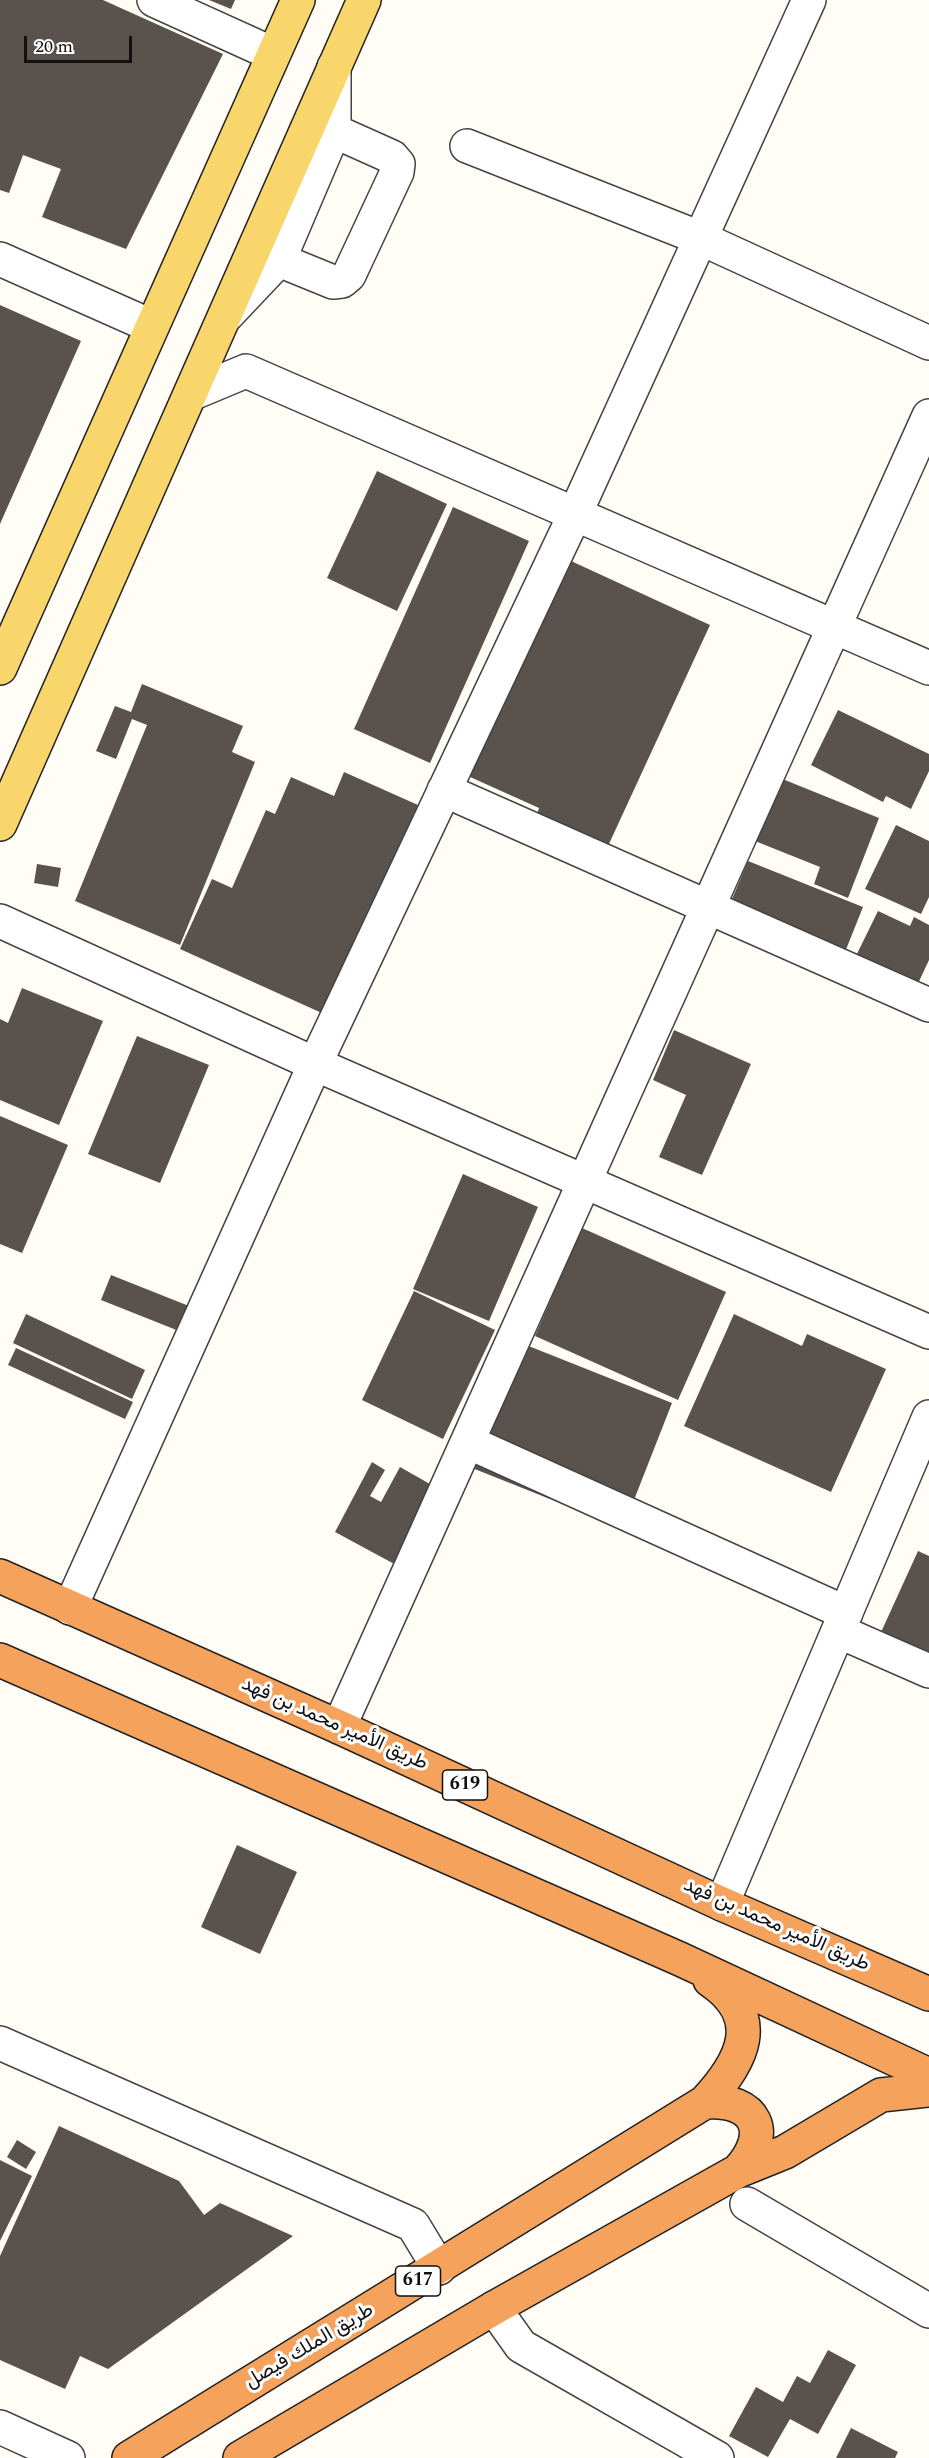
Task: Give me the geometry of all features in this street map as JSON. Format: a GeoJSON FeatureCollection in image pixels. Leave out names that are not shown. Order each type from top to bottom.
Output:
{"type":"FeatureCollection","features":[{"type":"Feature","properties":{"kind":"highway","name":"طريق الأمير محمد بن فهد"},"geometry":{"type":"LineString","coordinates":[[0,1576],[339,1726],[722,1904],[929,1994]]}},
{"type":"Feature","properties":{"kind":"highway"},"geometry":{"type":"LineString","coordinates":[[0,1660],[680,1959],[929,2075]]}},
{"type":"Feature","properties":{"kind":"highway","name":"طريق الملك فيصل"},"geometry":{"type":"LineString","coordinates":[[129,2458],[705,2102],[727,2078],[738,2058],[743,2041],[741,2020],[735,2003],[723,1989],[680,1959]]}},
{"type":"Feature","properties":{"kind":"highway"},"geometry":{"type":"LineString","coordinates":[[240,2458],[494,2308],[738,2171],[785,2152],[881,2094],[929,2091]]}},
{"type":"Feature","properties":{"kind":"highway"},"geometry":{"type":"LineString","coordinates":[[705,2102],[725,2100],[738,2104],[752,2115],[757,2139],[752,2156],[738,2171]]}},
{"type":"Feature","properties":{"kind":"main road"},"geometry":{"type":"LineString","coordinates":[[0,668],[298,0]]}},
{"type":"Feature","properties":{"kind":"main road"},"geometry":{"type":"LineString","coordinates":[[0,824],[227,315],[364,0]]}},
{"type":"Feature","properties":{"kind":"street"},"geometry":{"type":"LineString","coordinates":[[154,0],[273,54]]}},
{"type":"Feature","properties":{"kind":"street"},"geometry":{"type":"LineString","coordinates":[[70,1608],[315,1064],[575,514],[809,0]]}},
{"type":"Feature","properties":{"kind":"street"},"geometry":{"type":"LineString","coordinates":[[227,315],[279,260],[334,131],[334,67]]}},
{"type":"Feature","properties":{"kind":"street"},"geometry":{"type":"LineString","coordinates":[[279,260],[333,282],[342,281],[349,275],[397,172],[398,164],[392,157],[334,131]]}},
{"type":"Feature","properties":{"kind":"street"},"geometry":{"type":"LineString","coordinates":[[467,146],[700,238],[929,343]]}},
{"type":"Feature","properties":{"kind":"street"},"geometry":{"type":"LineString","coordinates":[[0,259],[151,326]]}},
{"type":"Feature","properties":{"kind":"street"},"geometry":{"type":"LineString","coordinates":[[192,394],[246,371],[929,668]]}},
{"type":"Feature","properties":{"kind":"street"},"geometry":{"type":"LineString","coordinates":[[339,1726],[929,416]]}},
{"type":"Feature","properties":{"kind":"street"},"geometry":{"type":"LineString","coordinates":[[444,790],[929,1005]]}},
{"type":"Feature","properties":{"kind":"street"},"geometry":{"type":"LineString","coordinates":[[0,921],[315,1064],[586,1180],[929,1332]]}},
{"type":"Feature","properties":{"kind":"street"},"geometry":{"type":"LineString","coordinates":[[722,1904],[929,1417]]}},
{"type":"Feature","properties":{"kind":"street"},"geometry":{"type":"LineString","coordinates":[[468,1442],[842,1622],[929,1671]]}},
{"type":"Feature","properties":{"kind":"street"},"geometry":{"type":"LineString","coordinates":[[0,2043],[413,2225],[439,2268]]}},
{"type":"Feature","properties":{"kind":"street"},"geometry":{"type":"LineString","coordinates":[[747,2204],[929,2311]]}},
{"type":"Feature","properties":{"kind":"street"},"geometry":{"type":"LineString","coordinates":[[494,2308],[521,2346],[717,2458]]}},
{"type":"Feature","properties":{"kind":"street"},"geometry":{"type":"LineString","coordinates":[[0,2427],[68,2458]]}},
{"type":"Feature","properties":{"kind":"building"},"geometry":{"type":"Polygon","coordinates":[[[0,0],[103,0],[223,54],[126,249],[42,217],[61,169],[23,155],[9,193],[0,190],[0,0]]]}},
{"type":"Feature","properties":{"kind":"building"},"geometry":{"type":"Polygon","coordinates":[[[209,0],[235,0],[231,9],[209,0]]]}},
{"type":"Feature","properties":{"kind":"building"},"geometry":{"type":"Polygon","coordinates":[[[0,305],[81,341],[0,524],[0,305]]]}},
{"type":"Feature","properties":{"kind":"building"},"geometry":{"type":"Polygon","coordinates":[[[377,471],[447,504],[397,611],[327,578],[377,471]]]}},
{"type":"Feature","properties":{"kind":"building"},"geometry":{"type":"Polygon","coordinates":[[[453,507],[529,541],[430,763],[354,729],[453,507]]]}},
{"type":"Feature","properties":{"kind":"building"},"geometry":{"type":"Polygon","coordinates":[[[558,555],[710,625],[608,846],[537,814],[539,808],[459,772],[558,555]]]}},
{"type":"Feature","properties":{"kind":"building"},"geometry":{"type":"Polygon","coordinates":[[[142,684],[243,726],[232,752],[255,762],[180,945],[75,901],[147,725],[132,719],[116,759],[96,751],[115,706],[131,712],[142,684]]]}},
{"type":"Feature","properties":{"kind":"building"},"geometry":{"type":"Polygon","coordinates":[[[838,710],[929,754],[929,771],[911,809],[886,796],[883,802],[811,765],[838,710]]]}},
{"type":"Feature","properties":{"kind":"building"},"geometry":{"type":"Polygon","coordinates":[[[344,772],[418,805],[324,1014],[180,949],[212,879],[232,888],[266,810],[275,814],[291,777],[334,796],[344,772]]]}},
{"type":"Feature","properties":{"kind":"building"},"geometry":{"type":"Polygon","coordinates":[[[780,778],[879,818],[848,898],[814,884],[820,867],[755,841],[780,778]]]}},
{"type":"Feature","properties":{"kind":"building"},"geometry":{"type":"Polygon","coordinates":[[[896,825],[929,841],[929,897],[921,914],[865,889],[896,825]]]}},
{"type":"Feature","properties":{"kind":"building"},"geometry":{"type":"Polygon","coordinates":[[[748,861],[863,907],[843,957],[727,911],[748,861]]]}},
{"type":"Feature","properties":{"kind":"building"},"geometry":{"type":"Polygon","coordinates":[[[37,864],[61,868],[58,887],[34,883],[37,864]]]}},
{"type":"Feature","properties":{"kind":"building"},"geometry":{"type":"Polygon","coordinates":[[[878,911],[910,926],[914,917],[929,925],[929,960],[914,992],[853,962],[878,911]]]}},
{"type":"Feature","properties":{"kind":"building"},"geometry":{"type":"Polygon","coordinates":[[[22,988],[103,1021],[59,1125],[0,1100],[0,1019],[8,1023],[22,988]]]}},
{"type":"Feature","properties":{"kind":"building"},"geometry":{"type":"Polygon","coordinates":[[[674,1030],[751,1064],[702,1175],[659,1157],[686,1095],[653,1080],[674,1030]]]}},
{"type":"Feature","properties":{"kind":"building"},"geometry":{"type":"Polygon","coordinates":[[[137,1036],[209,1065],[160,1183],[88,1154],[137,1036]]]}},
{"type":"Feature","properties":{"kind":"building"},"geometry":{"type":"Polygon","coordinates":[[[0,1116],[68,1145],[22,1253],[0,1244],[0,1116]]]}},
{"type":"Feature","properties":{"kind":"building"},"geometry":{"type":"Polygon","coordinates":[[[463,1174],[538,1207],[489,1321],[413,1289],[463,1174]]]}},
{"type":"Feature","properties":{"kind":"building"},"geometry":{"type":"Polygon","coordinates":[[[582,1228],[726,1292],[678,1400],[535,1336],[582,1228]]]}},
{"type":"Feature","properties":{"kind":"building"},"geometry":{"type":"Polygon","coordinates":[[[111,1275],[199,1310],[189,1335],[101,1300],[111,1275]]]}},
{"type":"Feature","properties":{"kind":"building"},"geometry":{"type":"Polygon","coordinates":[[[414,1291],[495,1330],[443,1439],[362,1400],[414,1291]]]}},
{"type":"Feature","properties":{"kind":"building"},"geometry":{"type":"Polygon","coordinates":[[[26,1314],[145,1370],[132,1399],[13,1343],[26,1314]]]}},
{"type":"Feature","properties":{"kind":"building"},"geometry":{"type":"Polygon","coordinates":[[[734,1314],[802,1346],[807,1334],[886,1369],[831,1492],[684,1426],[734,1314]]]}},
{"type":"Feature","properties":{"kind":"building"},"geometry":{"type":"Polygon","coordinates":[[[516,1341],[672,1403],[623,1528],[467,1466],[516,1341]]]}},
{"type":"Feature","properties":{"kind":"building"},"geometry":{"type":"Polygon","coordinates":[[[16,1348],[133,1402],[125,1419],[8,1365],[16,1348]]]}},
{"type":"Feature","properties":{"kind":"building"},"geometry":{"type":"Polygon","coordinates":[[[372,1462],[385,1470],[370,1496],[381,1502],[400,1467],[437,1488],[398,1566],[335,1532],[372,1462]]]}},
{"type":"Feature","properties":{"kind":"building"},"geometry":{"type":"Polygon","coordinates":[[[918,1551],[929,1556],[929,1665],[877,1641],[918,1551]]]}},
{"type":"Feature","properties":{"kind":"building"},"geometry":{"type":"Polygon","coordinates":[[[237,1845],[297,1872],[260,1954],[201,1927],[237,1845]]]}},
{"type":"Feature","properties":{"kind":"building"},"geometry":{"type":"Polygon","coordinates":[[[59,2126],[179,2181],[204,2215],[220,2203],[293,2236],[108,2369],[80,2356],[65,2389],[0,2360],[0,2256],[59,2126]]]}},
{"type":"Feature","properties":{"kind":"building"},"geometry":{"type":"Polygon","coordinates":[[[17,2140],[36,2152],[26,2169],[7,2157],[17,2140]]]}},
{"type":"Feature","properties":{"kind":"building"},"geometry":{"type":"Polygon","coordinates":[[[0,2160],[32,2176],[0,2241],[0,2160]]]}},
{"type":"Feature","properties":{"kind":"building"},"geometry":{"type":"Polygon","coordinates":[[[828,2350],[856,2365],[818,2434],[790,2419],[768,2457],[729,2436],[756,2387],[783,2402],[797,2376],[810,2383],[828,2350]]]}},
{"type":"Feature","properties":{"kind":"building"},"geometry":{"type":"Polygon","coordinates":[[[851,2428],[898,2452],[895,2458],[836,2458],[851,2428]]]}}]}
